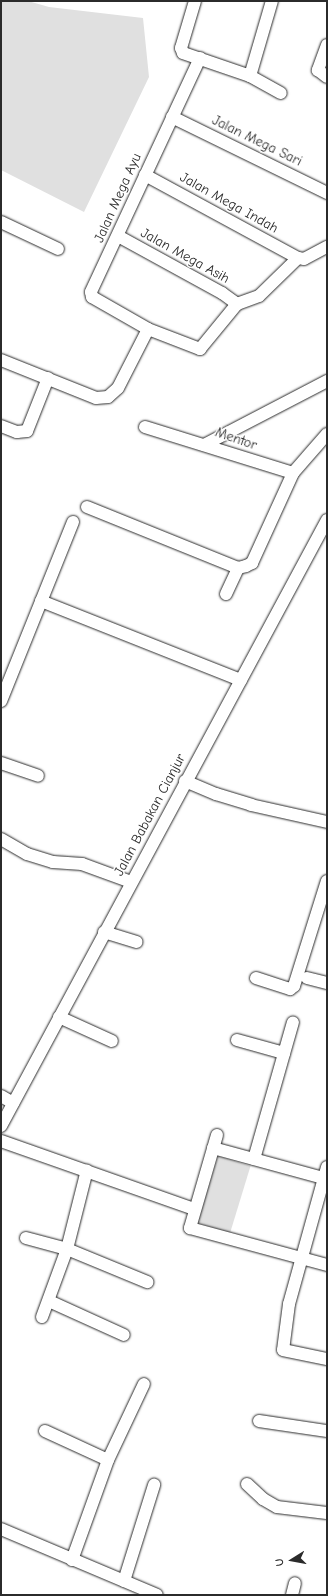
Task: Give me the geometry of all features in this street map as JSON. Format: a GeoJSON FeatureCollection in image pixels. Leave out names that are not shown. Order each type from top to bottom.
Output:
{"type":"FeatureCollection","features":[{"type":"Feature","properties":{"kind":"street"},"geometry":{"type":"LineString","coordinates":[[194,1],[181,48],[183,53],[250,76],[281,93]]}},
{"type":"Feature","properties":{"kind":"street"},"geometry":{"type":"LineString","coordinates":[[250,76],[272,1]]}},
{"type":"Feature","properties":{"kind":"street"},"geometry":{"type":"LineString","coordinates":[[327,45],[318,70],[327,77]]}},
{"type":"Feature","properties":{"kind":"street","name":"Jalan Mega Ayu"},"geometry":{"type":"LineString","coordinates":[[148,329],[95,301],[91,292],[200,58]]}},
{"type":"Feature","properties":{"kind":"street","name":"Jalan Mega Sari"},"geometry":{"type":"LineString","coordinates":[[172,117],[327,193]]}},
{"type":"Feature","properties":{"kind":"street","name":"Jalan Mega Indah"},"geometry":{"type":"LineString","coordinates":[[145,175],[298,258]]}},
{"type":"Feature","properties":{"kind":"street"},"geometry":{"type":"LineString","coordinates":[[1,222],[58,248]]}},
{"type":"Feature","properties":{"kind":"street","name":"Jalan Mega Asih"},"geometry":{"type":"LineString","coordinates":[[118,236],[222,293],[237,304]]}},
{"type":"Feature","properties":{"kind":"street"},"geometry":{"type":"LineString","coordinates":[[1,360],[96,398],[108,397],[118,388],[148,329],[200,349],[237,304],[259,296],[298,258],[304,259],[327,247]]}},
{"type":"Feature","properties":{"kind":"street"},"geometry":{"type":"LineString","coordinates":[[1,426],[17,432],[27,431],[48,378]]}},
{"type":"Feature","properties":{"kind":"street","name":"Mentor"},"geometry":{"type":"LineString","coordinates":[[204,445],[326,383]]}},
{"type":"Feature","properties":{"kind":"street"},"geometry":{"type":"LineString","coordinates":[[144,427],[204,445]]}},
{"type":"Feature","properties":{"kind":"street"},"geometry":{"type":"LineString","coordinates":[[87,507],[238,568],[252,563],[293,473],[327,434]]}},
{"type":"Feature","properties":{"kind":"street","name":"Mentor"},"geometry":{"type":"LineString","coordinates":[[204,445],[293,473]]}},
{"type":"Feature","properties":{"kind":"street","name":"Jalan Babakan Cianjur"},"geometry":{"type":"LineString","coordinates":[[1,1126],[185,781],[327,520]]}},
{"type":"Feature","properties":{"kind":"street"},"geometry":{"type":"LineString","coordinates":[[1,701],[73,522]]}},
{"type":"Feature","properties":{"kind":"street"},"geometry":{"type":"LineString","coordinates":[[226,594],[238,568]]}},
{"type":"Feature","properties":{"kind":"street"},"geometry":{"type":"LineString","coordinates":[[41,601],[241,680]]}},
{"type":"Feature","properties":{"kind":"street"},"geometry":{"type":"LineString","coordinates":[[1,763],[38,776]]}},
{"type":"Feature","properties":{"kind":"street"},"geometry":{"type":"LineString","coordinates":[[185,781],[216,794],[327,822]]}},
{"type":"Feature","properties":{"kind":"street"},"geometry":{"type":"LineString","coordinates":[[1,839],[27,854],[53,862],[82,864],[131,882]]}},
{"type":"Feature","properties":{"kind":"street"},"geometry":{"type":"LineString","coordinates":[[256,978],[290,989],[294,986],[327,881]]}},
{"type":"Feature","properties":{"kind":"street"},"geometry":{"type":"LineString","coordinates":[[104,932],[137,942]]}},
{"type":"Feature","properties":{"kind":"street"},"geometry":{"type":"LineString","coordinates":[[307,978],[327,983]]}},
{"type":"Feature","properties":{"kind":"street"},"geometry":{"type":"LineString","coordinates":[[59,1017],[112,1041]]}},
{"type":"Feature","properties":{"kind":"street"},"geometry":{"type":"LineString","coordinates":[[254,1159],[293,1022]]}},
{"type":"Feature","properties":{"kind":"street"},"geometry":{"type":"LineString","coordinates":[[237,1040],[284,1053]]}},
{"type":"Feature","properties":{"kind":"street"},"geometry":{"type":"LineString","coordinates":[[1,1096],[13,1103]]}},
{"type":"Feature","properties":{"kind":"street"},"geometry":{"type":"LineString","coordinates":[[217,1135],[194,1209],[190,1228],[327,1265]]}},
{"type":"Feature","properties":{"kind":"street"},"geometry":{"type":"LineString","coordinates":[[1,1141],[87,1170],[194,1209]]}},
{"type":"Feature","properties":{"kind":"street"},"geometry":{"type":"LineString","coordinates":[[214,1148],[254,1159],[326,1175],[300,1258],[289,1304],[284,1350],[327,1359]]}},
{"type":"Feature","properties":{"kind":"street"},"geometry":{"type":"LineString","coordinates":[[42,1317],[67,1249],[87,1170]]}},
{"type":"Feature","properties":{"kind":"street"},"geometry":{"type":"LineString","coordinates":[[26,1238],[67,1249],[147,1282]]}},
{"type":"Feature","properties":{"kind":"street"},"geometry":{"type":"LineString","coordinates":[[49,1301],[124,1335]]}},
{"type":"Feature","properties":{"kind":"street"},"geometry":{"type":"LineString","coordinates":[[72,1560],[108,1460],[144,1384]]}},
{"type":"Feature","properties":{"kind":"street"},"geometry":{"type":"LineString","coordinates":[[260,1421],[327,1431]]}},
{"type":"Feature","properties":{"kind":"street"},"geometry":{"type":"LineString","coordinates":[[45,1431],[108,1460]]}},
{"type":"Feature","properties":{"kind":"street"},"geometry":{"type":"LineString","coordinates":[[247,1484],[263,1499],[277,1508],[327,1513]]}},
{"type":"Feature","properties":{"kind":"street"},"geometry":{"type":"LineString","coordinates":[[124,1581],[154,1485]]}},
{"type":"Feature","properties":{"kind":"street"},"geometry":{"type":"LineString","coordinates":[[1,1529],[157,1595]]}},
{"type":"Feature","properties":{"kind":"street"},"geometry":{"type":"LineString","coordinates":[[292,1595],[295,1583]]}},
{"type":"Feature","properties":{"kind":"shaded area"},"geometry":{"type":"Polygon","coordinates":[[[1,1],[28,1],[49,7],[143,18],[149,77],[84,212],[1,170],[1,1]]]}},
{"type":"Feature","properties":{"kind":"shaded area"},"geometry":{"type":"Polygon","coordinates":[[[218,1156],[251,1166],[230,1233],[198,1223],[218,1156]]]}}]}
